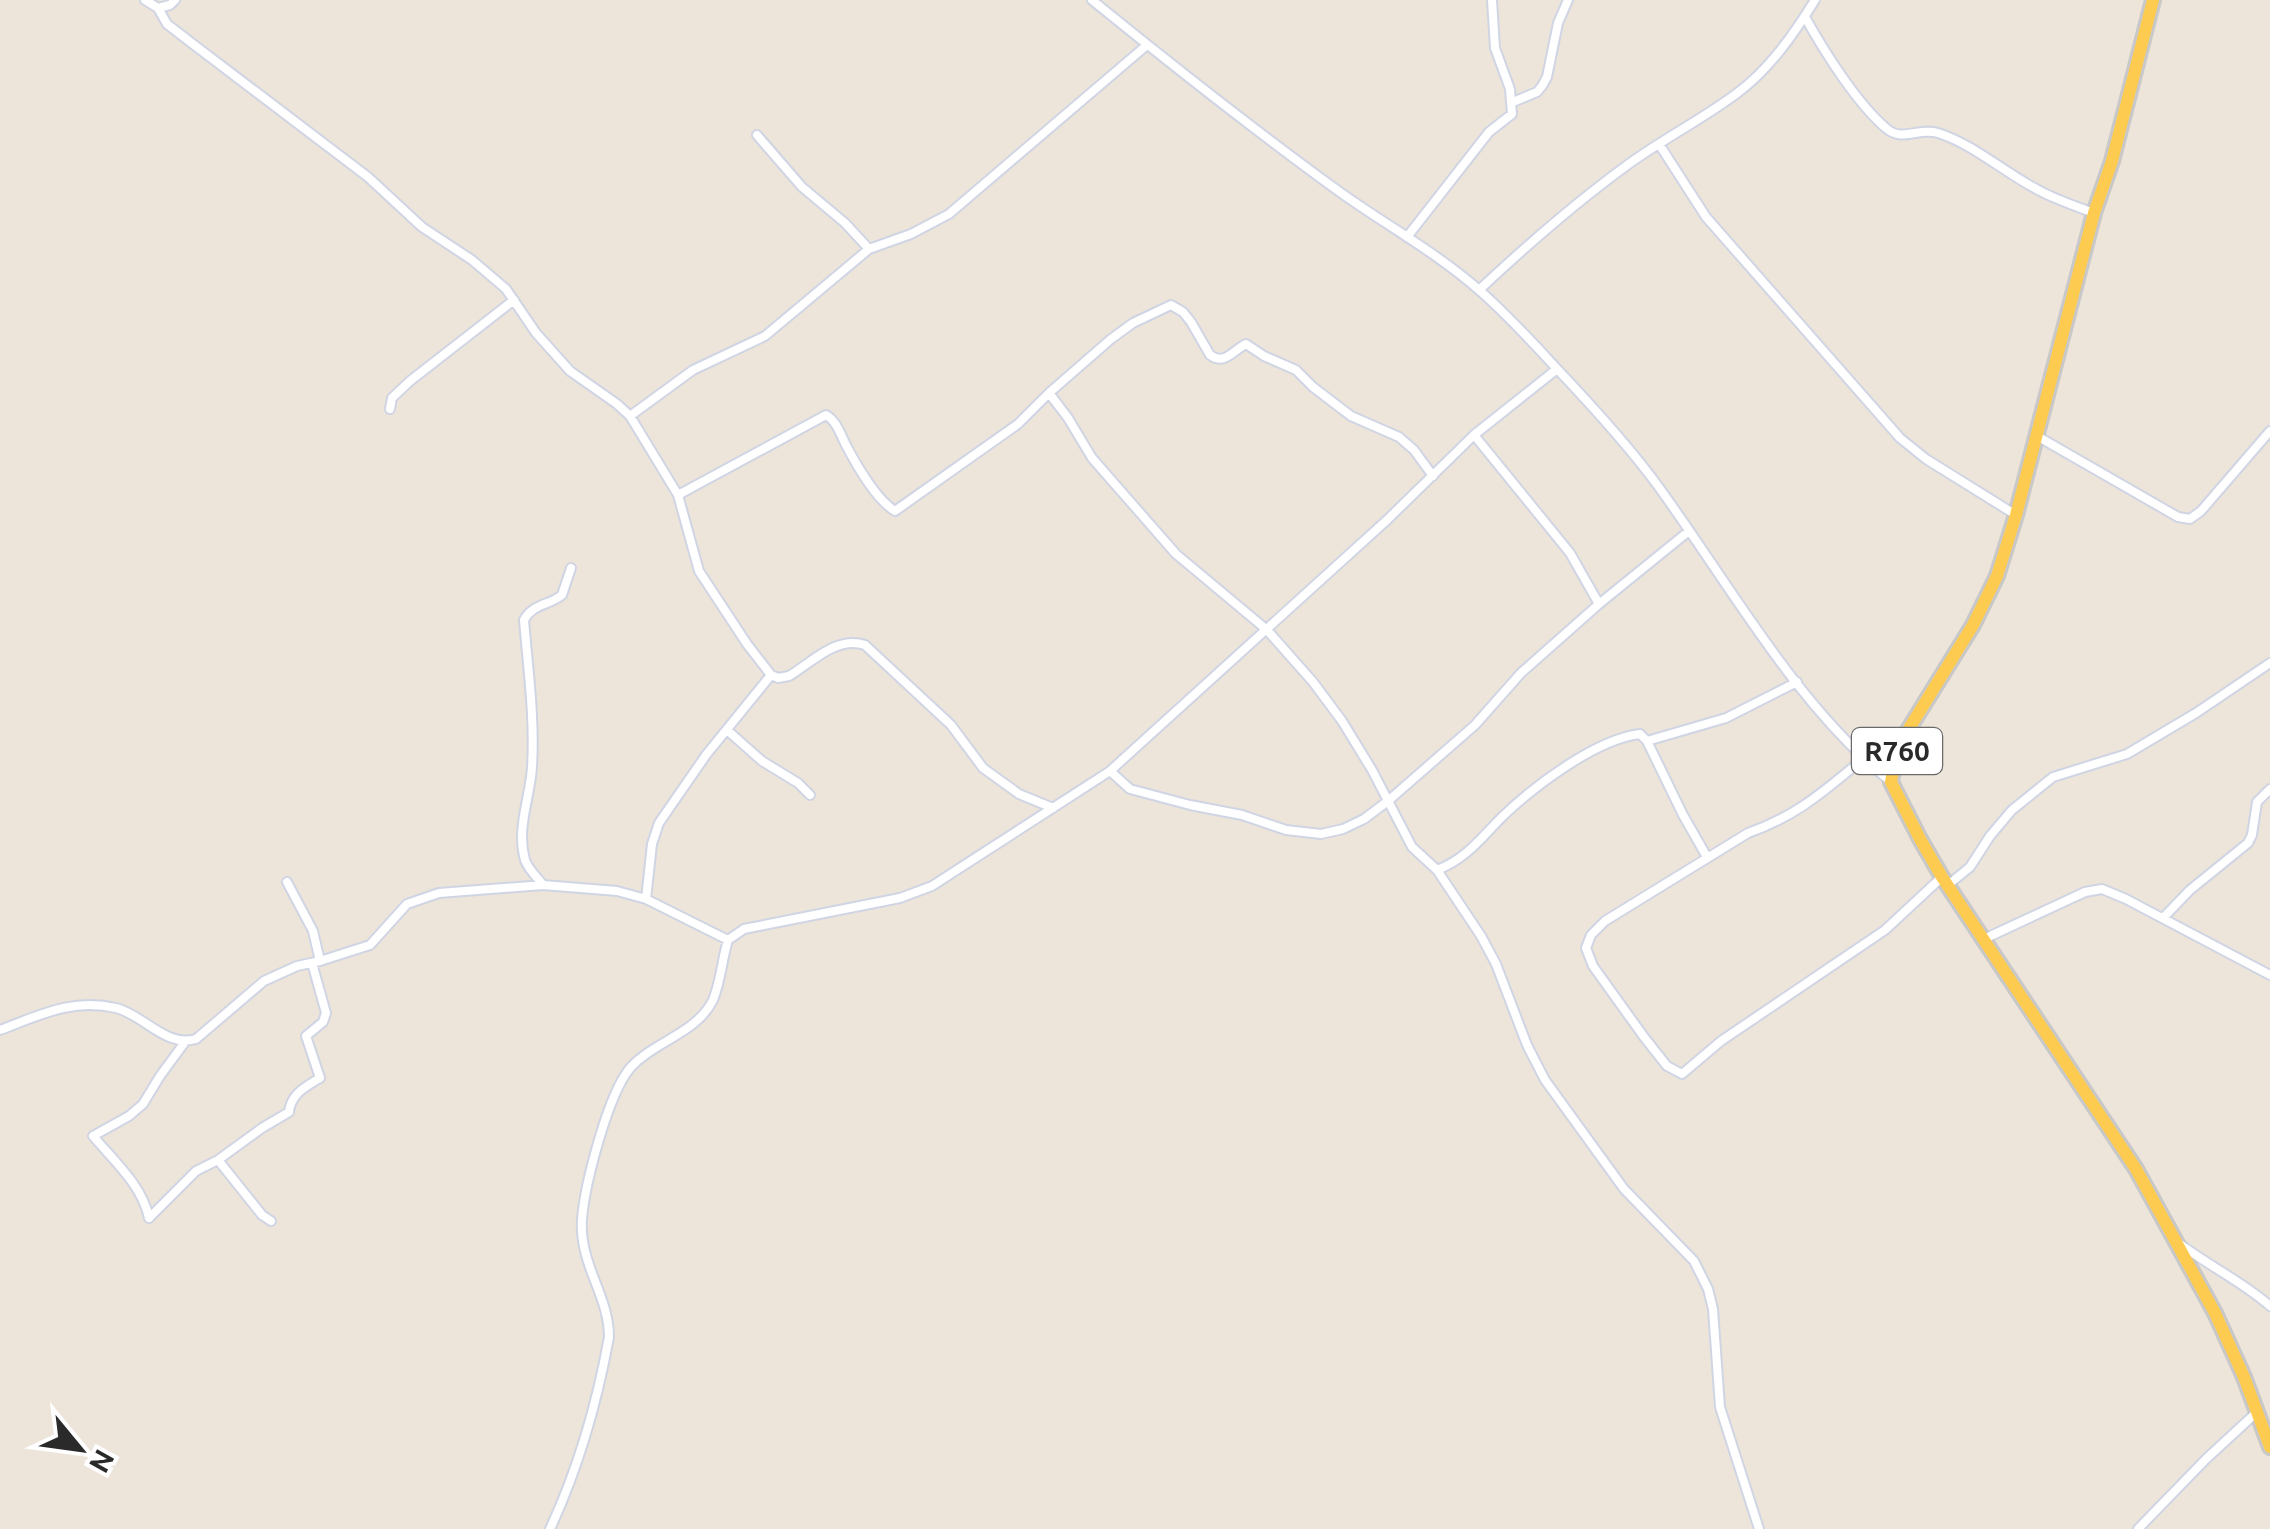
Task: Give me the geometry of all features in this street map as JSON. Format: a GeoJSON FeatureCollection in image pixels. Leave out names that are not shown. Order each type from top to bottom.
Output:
{"type":"FeatureCollection","features":[{"type":"Feature","properties":{"kind":"main road","name":"R760"},"geometry":{"type":"LineString","coordinates":[[2153,0],[1997,576],[1973,625],[1897,748],[1892,782],[1945,881],[2136,1168],[2215,1313],[2270,1447]]}},
{"type":"Feature","properties":{"kind":"street"},"geometry":{"type":"LineString","coordinates":[[145,0],[158,8],[167,24],[368,177],[422,227],[472,260],[506,289],[536,334],[570,371],[630,416],[678,495],[699,571],[771,675],[788,676],[845,642],[864,645],[951,726],[983,768],[1019,794],[1053,808]]}},
{"type":"Feature","properties":{"kind":"street"},"geometry":{"type":"LineString","coordinates":[[158,8],[175,0]]}},
{"type":"Feature","properties":{"kind":"street"},"geometry":{"type":"LineString","coordinates":[[1092,0],[1340,193],[1408,237],[1478,290],[1618,434],[1656,483],[1744,614],[1797,682],[1863,759],[1892,782]]}},
{"type":"Feature","properties":{"kind":"street"},"geometry":{"type":"LineString","coordinates":[[1408,237],[1489,132],[1512,114],[1513,102],[1495,48],[1492,0]]}},
{"type":"Feature","properties":{"kind":"street"},"geometry":{"type":"LineString","coordinates":[[1513,102],[1537,92],[1547,77],[1558,23],[1568,0]]}},
{"type":"Feature","properties":{"kind":"street"},"geometry":{"type":"LineString","coordinates":[[1802,0],[1810,9],[1824,51],[1894,134],[1937,133],[2043,193],[2094,213]]}},
{"type":"Feature","properties":{"kind":"street"},"geometry":{"type":"LineString","coordinates":[[1478,290],[1561,215],[1658,144],[1736,95],[1789,40],[1810,9]]}},
{"type":"Feature","properties":{"kind":"street"},"geometry":{"type":"LineString","coordinates":[[630,416],[692,370],[765,336],[869,250],[949,214],[1148,46]]}},
{"type":"Feature","properties":{"kind":"street"},"geometry":{"type":"LineString","coordinates":[[757,135],[802,187],[869,250]]}},
{"type":"Feature","properties":{"kind":"street"},"geometry":{"type":"LineString","coordinates":[[1658,144],[1706,218],[1900,438],[1926,460],[2016,515]]}},
{"type":"Feature","properties":{"kind":"street"},"geometry":{"type":"LineString","coordinates":[[390,409],[392,398],[410,381],[514,300]]}},
{"type":"Feature","properties":{"kind":"street"},"geometry":{"type":"LineString","coordinates":[[678,495],[826,415],[834,420],[853,458],[883,501],[895,511],[1018,424],[1111,338],[1171,305],[1183,312],[1210,355],[1224,359],[1246,344],[1252,346],[1264,356],[1296,370],[1351,416],[1400,437],[1433,476]]}},
{"type":"Feature","properties":{"kind":"street"},"geometry":{"type":"LineString","coordinates":[[550,1529],[566,1498],[609,1338],[609,1320],[584,1256],[588,1179],[613,1100],[628,1071],[698,1020],[712,1002],[728,940],[744,928],[900,898],[932,886],[1110,771],[1387,520],[1474,435],[1558,369]]}},
{"type":"Feature","properties":{"kind":"street"},"geometry":{"type":"LineString","coordinates":[[1049,392],[1092,458],[1176,554],[1267,630],[1342,721],[1412,847],[1437,870],[1481,936],[1496,964],[1526,1045],[1546,1080],[1624,1189],[1694,1261],[1708,1288],[1713,1309],[1720,1406],[1759,1529]]}},
{"type":"Feature","properties":{"kind":"street"},"geometry":{"type":"LineString","coordinates":[[2037,436],[2178,518],[2190,519],[2270,431]]}},
{"type":"Feature","properties":{"kind":"street"},"geometry":{"type":"LineString","coordinates":[[1474,435],[1570,553],[1598,604]]}},
{"type":"Feature","properties":{"kind":"street"},"geometry":{"type":"LineString","coordinates":[[1110,771],[1130,788],[1190,806],[1242,815],[1286,830],[1322,834],[1342,829],[1388,801],[1475,725],[1521,673],[1688,531]]}},
{"type":"Feature","properties":{"kind":"street"},"geometry":{"type":"LineString","coordinates":[[542,885],[526,863],[523,846],[522,823],[532,768],[530,673],[524,620],[533,609],[562,595],[571,568]]}},
{"type":"Feature","properties":{"kind":"street"},"geometry":{"type":"LineString","coordinates":[[1863,759],[1794,814],[1748,833],[1707,857],[1605,921],[1591,935],[1586,948],[1601,977],[1667,1066],[1682,1074],[1693,1068],[1721,1041],[1885,930],[1945,881],[1970,868],[2012,810],[2053,777],[2126,754],[2270,663]]}},
{"type":"Feature","properties":{"kind":"street"},"geometry":{"type":"LineString","coordinates":[[646,899],[652,844],[659,823],[681,788],[771,675]]}},
{"type":"Feature","properties":{"kind":"street"},"geometry":{"type":"LineString","coordinates":[[1647,740],[1726,718],[1797,682]]}},
{"type":"Feature","properties":{"kind":"street"},"geometry":{"type":"LineString","coordinates":[[726,730],[810,795]]}},
{"type":"Feature","properties":{"kind":"street"},"geometry":{"type":"LineString","coordinates":[[1437,870],[1468,852],[1514,805],[1569,765],[1628,735],[1640,734],[1647,740],[1707,857]]}},
{"type":"Feature","properties":{"kind":"street"},"geometry":{"type":"LineString","coordinates":[[2163,918],[2190,890],[2248,843],[2258,802],[2270,790]]}},
{"type":"Feature","properties":{"kind":"street"},"geometry":{"type":"LineString","coordinates":[[185,1042],[144,1104],[93,1136],[146,1202],[149,1218],[196,1171],[282,1118],[289,1112],[296,1094],[320,1078],[306,1036],[326,1013],[313,931],[286,882]]}},
{"type":"Feature","properties":{"kind":"street"},"geometry":{"type":"LineString","coordinates":[[0,1030],[58,1007],[114,1008],[135,1015],[166,1036],[185,1042],[196,1039],[264,980],[370,945],[406,904],[439,893],[542,885],[617,891],[646,899],[728,940]]}},
{"type":"Feature","properties":{"kind":"street"},"geometry":{"type":"LineString","coordinates":[[1984,939],[2094,890],[2110,892],[2270,975]]}},
{"type":"Feature","properties":{"kind":"street"},"geometry":{"type":"LineString","coordinates":[[218,1160],[270,1220]]}},
{"type":"Feature","properties":{"kind":"street"},"geometry":{"type":"LineString","coordinates":[[2176,1241],[2270,1306]]}},
{"type":"Feature","properties":{"kind":"street"},"geometry":{"type":"LineString","coordinates":[[2138,1529],[2257,1412]]}}]}
